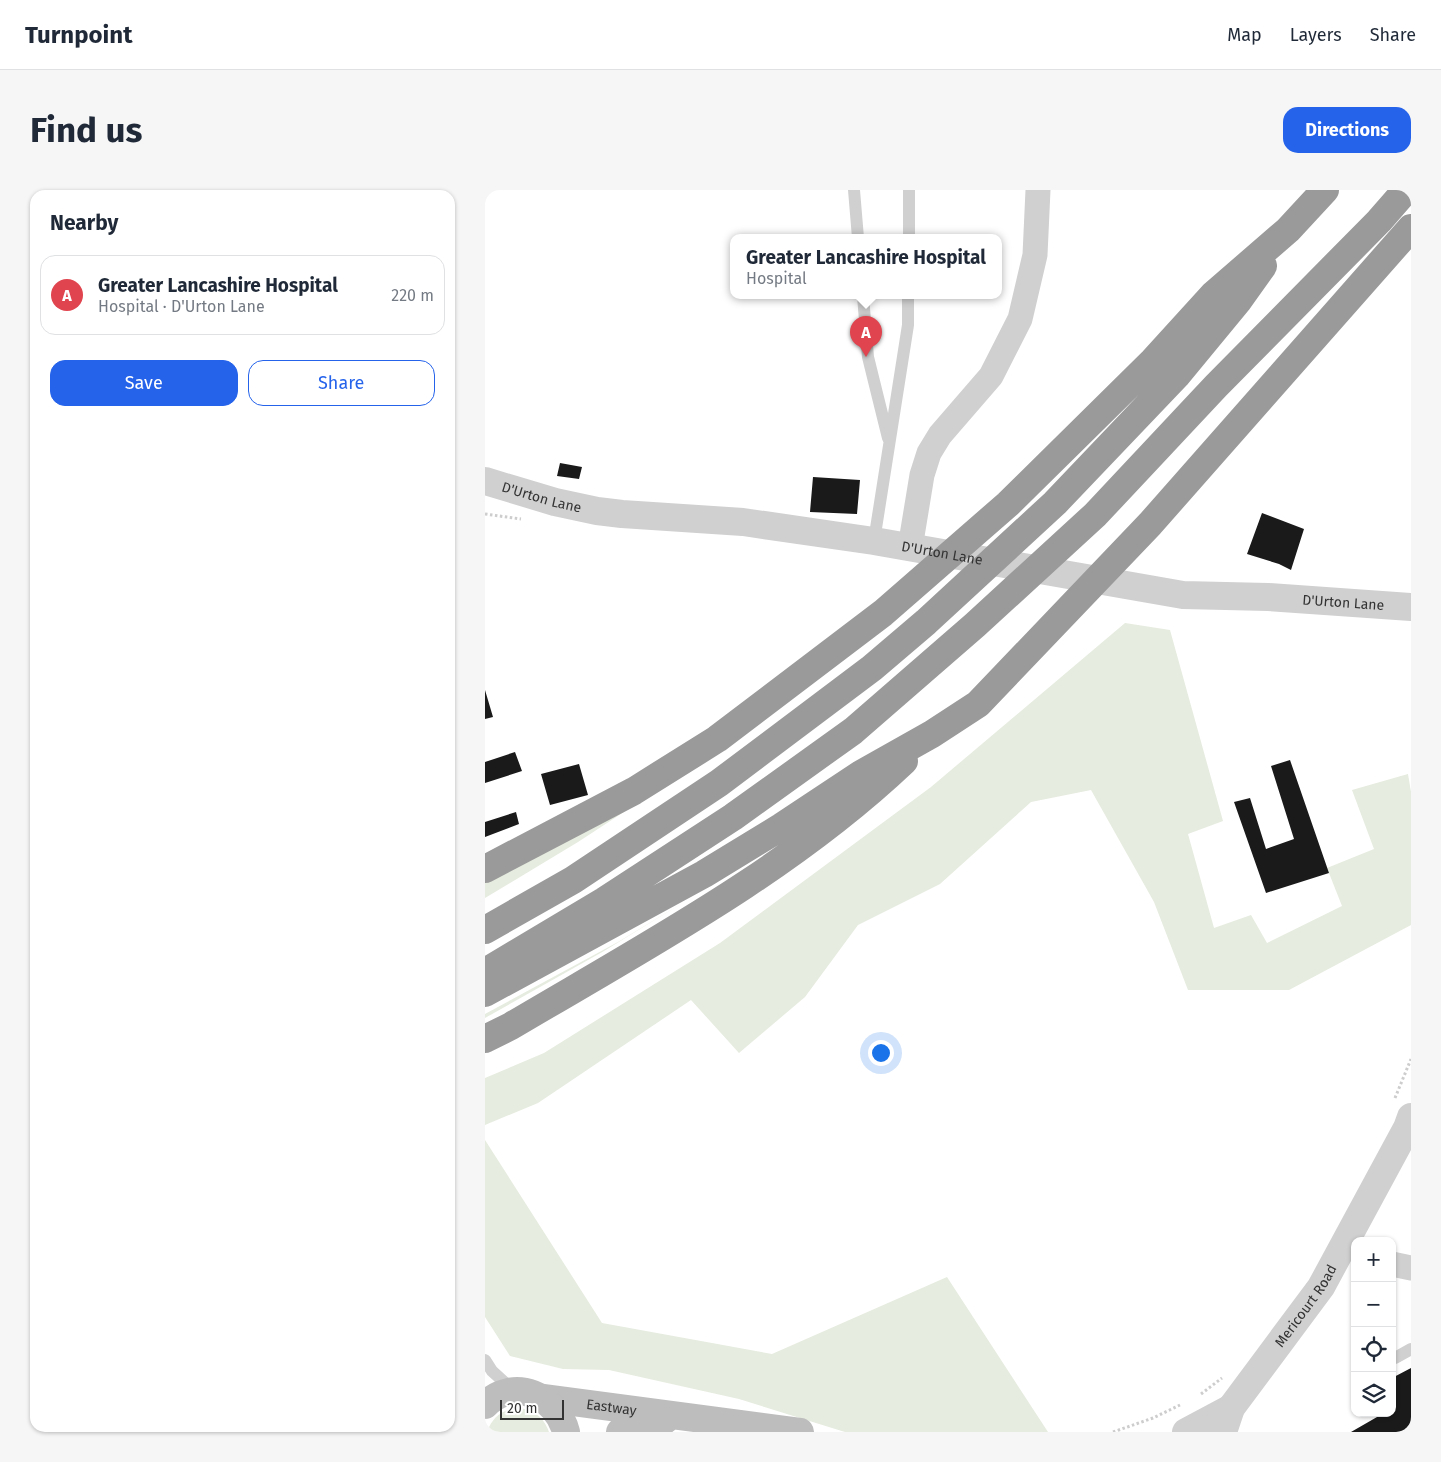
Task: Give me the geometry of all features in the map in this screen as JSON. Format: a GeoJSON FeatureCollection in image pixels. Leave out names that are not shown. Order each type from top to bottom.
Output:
{"type":"FeatureCollection","features":[{"type":"Feature","properties":{"kind":"highway"},"geometry":{"type":"LineString","coordinates":[[485,869],[634,791],[717,739],[883,613],[1008,504],[1153,361],[1214,294],[1288,230],[1325,190]]}},
{"type":"Feature","properties":{"kind":"highway"},"geometry":{"type":"LineString","coordinates":[[485,972],[604,902],[733,817],[853,731],[975,625],[1095,515],[1216,386],[1406,190]]}},
{"type":"Feature","properties":{"kind":"highway"},"geometry":{"type":"LineString","coordinates":[[485,994],[704,874],[781,827],[861,774],[933,734],[978,704],[1150,524],[1411,228]]}},
{"type":"Feature","properties":{"kind":"highway"},"geometry":{"type":"LineString","coordinates":[[485,930],[573,880],[719,783],[872,668],[926,622],[1055,503],[1177,375],[1238,302],[1288,230]]}},
{"type":"Feature","properties":{"kind":"highway"},"geometry":{"type":"LineString","coordinates":[[1385,258],[1411,235]]}},
{"type":"Feature","properties":{"kind":"highway"},"geometry":{"type":"LineString","coordinates":[[485,1039],[511,1026],[724,899],[795,850],[874,790],[933,734]]}},
{"type":"Feature","properties":{"kind":"main road","name":"Eastway"},"geometry":{"type":"LineString","coordinates":[[515,1392],[529,1393],[543,1398],[800,1432]]}},
{"type":"Feature","properties":{"kind":"main road"},"geometry":{"type":"LineString","coordinates":[[486,1404],[500,1395],[515,1392]]}},
{"type":"Feature","properties":{"kind":"main road"},"geometry":{"type":"LineString","coordinates":[[543,1398],[559,1413],[566,1432]]}},
{"type":"Feature","properties":{"kind":"main road","name":"Eastway"},"geometry":{"type":"LineString","coordinates":[[620,1432],[679,1417]]}},
{"type":"Feature","properties":{"kind":"street"},"geometry":{"type":"LineString","coordinates":[[910,548],[922,475],[929,453],[940,435],[991,376],[1019,319],[1035,255],[1038,190]]}},
{"type":"Feature","properties":{"kind":"street","name":"D'Urton Lane"},"geometry":{"type":"LineString","coordinates":[[485,481],[555,502],[597,511],[743,522],[873,541],[1183,595],[1268,597],[1408,609]]}},
{"type":"Feature","properties":{"kind":"street","name":"Mericourt Road"},"geometry":{"type":"LineString","coordinates":[[1186,1432],[1227,1420],[1349,1249],[1407,1128],[1402,1109]]}},
{"type":"Feature","properties":{"kind":"street"},"geometry":{"type":"LineString","coordinates":[[1396,1265],[1411,1268]]}},
{"type":"Feature","properties":{"kind":"lane"},"geometry":{"type":"LineString","coordinates":[[854,190],[858,234]]}},
{"type":"Feature","properties":{"kind":"lane"},"geometry":{"type":"LineString","coordinates":[[909,190],[909,234]]}},
{"type":"Feature","properties":{"kind":"lane"},"geometry":{"type":"LineString","coordinates":[[863,299],[868,357],[889,445]]}},
{"type":"Feature","properties":{"kind":"lane"},"geometry":{"type":"LineString","coordinates":[[873,541],[908,325],[908,299]]}},
{"type":"Feature","properties":{"kind":"lane"},"geometry":{"type":"LineString","coordinates":[[1396,1357],[1411,1349]]}},
{"type":"Feature","properties":{"kind":"lane"},"geometry":{"type":"LineString","coordinates":[[488,1365],[515,1392]]}},
{"type":"Feature","properties":{"kind":"lane"},"geometry":{"type":"LineString","coordinates":[[486,1404],[488,1365]]}},
{"type":"Feature","properties":{"kind":"path"},"geometry":{"type":"LineString","coordinates":[[1402,1109],[1411,1059]]}},
{"type":"Feature","properties":{"kind":"path"},"geometry":{"type":"LineString","coordinates":[[1197,1398],[1228,1373]]}},
{"type":"Feature","properties":{"kind":"path"},"geometry":{"type":"LineString","coordinates":[[1113,1432],[1153,1418],[1186,1403]]}},
{"type":"Feature","properties":{"kind":"shaded area"},"geometry":{"type":"Polygon","coordinates":[[[1125,623],[1170,630],[1223,821],[1188,834],[1214,928],[1251,915],[1267,943],[1342,906],[1327,868],[1374,849],[1352,790],[1408,774],[1411,792],[1411,925],[1289,990],[1188,990],[1154,902],[1091,790],[1031,802],[940,884],[858,925],[805,997],[739,1053],[691,1000],[538,1103],[485,1125],[485,1078],[544,1053],[720,943],[931,787],[1125,623]]]}},
{"type":"Feature","properties":{"kind":"shaded area"},"geometry":{"type":"Polygon","coordinates":[[[653,793],[578,842],[485,898],[485,882],[653,793]]]}},
{"type":"Feature","properties":{"kind":"shaded area"},"geometry":{"type":"Polygon","coordinates":[[[694,896],[604,951],[485,1018],[485,1014],[618,942],[694,896]]]}},
{"type":"Feature","properties":{"kind":"shaded area"},"geometry":{"type":"Polygon","coordinates":[[[485,1140],[602,1323],[772,1354],[947,1277],[1048,1432],[845,1432],[739,1399],[609,1370],[563,1369],[510,1356],[485,1317],[485,1140]]]}},
{"type":"Feature","properties":{"kind":"shaded area"},"geometry":{"type":"Polygon","coordinates":[[[516,1408],[522,1408],[537,1414],[549,1432],[487,1432],[498,1415],[516,1408]]]}},
{"type":"Feature","properties":{"kind":"building"},"geometry":{"type":"Polygon","coordinates":[[[560,463],[582,467],[579,479],[557,476],[560,463]]]}},
{"type":"Feature","properties":{"kind":"building"},"geometry":{"type":"Polygon","coordinates":[[[813,477],[860,480],[857,514],[810,512],[813,477]]]}},
{"type":"Feature","properties":{"kind":"building"},"geometry":{"type":"Polygon","coordinates":[[[1262,513],[1304,529],[1291,570],[1279,564],[1247,554],[1262,513]]]}},
{"type":"Feature","properties":{"kind":"building"},"geometry":{"type":"Polygon","coordinates":[[[485,690],[493,717],[485,719],[485,690]]]}},
{"type":"Feature","properties":{"kind":"building"},"geometry":{"type":"Polygon","coordinates":[[[515,752],[522,771],[485,783],[485,762],[515,752]]]}},
{"type":"Feature","properties":{"kind":"building"},"geometry":{"type":"Polygon","coordinates":[[[1290,760],[1329,873],[1266,893],[1234,802],[1250,798],[1266,849],[1294,839],[1271,766],[1290,760]]]}},
{"type":"Feature","properties":{"kind":"building"},"geometry":{"type":"Polygon","coordinates":[[[579,764],[588,795],[550,805],[541,774],[579,764]]]}},
{"type":"Feature","properties":{"kind":"building"},"geometry":{"type":"Polygon","coordinates":[[[516,812],[519,824],[485,837],[485,822],[516,812]]]}},
{"type":"Feature","properties":{"kind":"building"},"geometry":{"type":"Polygon","coordinates":[[[1411,1368],[1411,1432],[1351,1432],[1377,1417],[1396,1417],[1396,1376],[1411,1368]]]}},
{"type":"Feature","properties":{"kind":"place","name":"Greater Lancashire Hospital"},"geometry":{"type":"Point","coordinates":[866,357]}}]}
